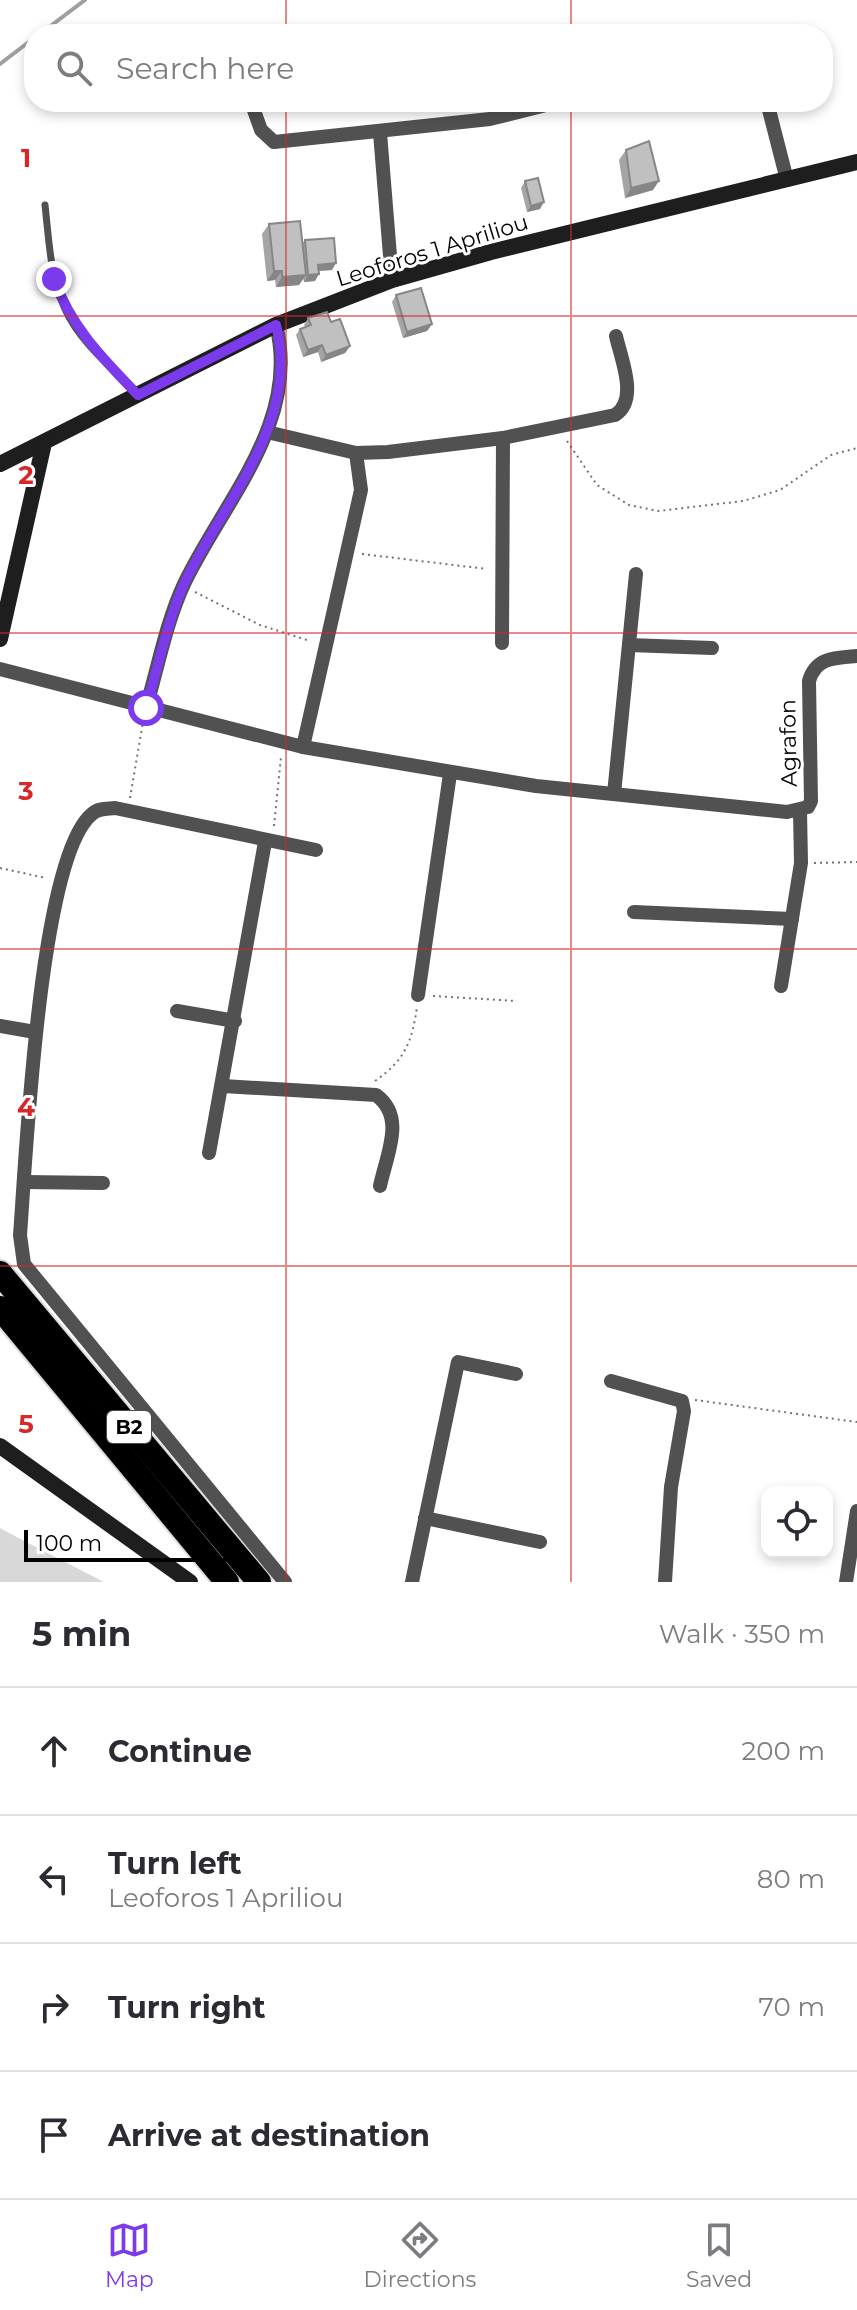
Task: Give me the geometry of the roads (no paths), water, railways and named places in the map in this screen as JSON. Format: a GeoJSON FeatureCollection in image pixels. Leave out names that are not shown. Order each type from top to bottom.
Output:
{"type":"FeatureCollection","features":[{"type":"Feature","properties":{"kind":"highway","name":"B2"},"geometry":{"type":"LineString","coordinates":[[0,1273],[259,1582]]}},
{"type":"Feature","properties":{"kind":"highway","name":"B2"},"geometry":{"type":"LineString","coordinates":[[0,1308],[227,1582]]}},
{"type":"Feature","properties":{"kind":"main road","name":"Leoforos 1 Apriliou"},"geometry":{"type":"LineString","coordinates":[[0,464],[276,325],[392,280],[491,252],[857,162]]}},
{"type":"Feature","properties":{"kind":"main road"},"geometry":{"type":"LineString","coordinates":[[0,639],[4,607],[44,443]]}},
{"type":"Feature","properties":{"kind":"main road"},"geometry":{"type":"LineString","coordinates":[[0,1446],[171,1575],[190,1582]]}},
{"type":"Feature","properties":{"kind":"street"},"geometry":{"type":"LineString","coordinates":[[255,112],[261,130],[274,142],[380,133],[490,119],[518,112]]}},
{"type":"Feature","properties":{"kind":"street"},"geometry":{"type":"LineString","coordinates":[[770,112],[787,180]]}},
{"type":"Feature","properties":{"kind":"street"},"geometry":{"type":"LineString","coordinates":[[380,133],[392,280]]}},
{"type":"Feature","properties":{"kind":"street"},"geometry":{"type":"LineString","coordinates":[[146,708],[183,586],[235,498],[267,432],[282,378],[283,357],[276,325]]}},
{"type":"Feature","properties":{"kind":"street"},"geometry":{"type":"LineString","coordinates":[[267,432],[356,453],[388,452],[503,438],[615,415],[624,409],[629,399],[616,336]]}},
{"type":"Feature","properties":{"kind":"street"},"geometry":{"type":"LineString","coordinates":[[502,643],[503,438]]}},
{"type":"Feature","properties":{"kind":"street"},"geometry":{"type":"LineString","coordinates":[[303,747],[361,490],[356,453]]}},
{"type":"Feature","properties":{"kind":"street"},"geometry":{"type":"LineString","coordinates":[[614,794],[636,574]]}},
{"type":"Feature","properties":{"kind":"street"},"geometry":{"type":"LineString","coordinates":[[629,645],[712,648]]}},
{"type":"Feature","properties":{"kind":"street","name":"Agrafon"},"geometry":{"type":"LineString","coordinates":[[800,811],[808,807],[811,801],[809,681],[812,670],[819,662],[831,658],[857,656]]}},
{"type":"Feature","properties":{"kind":"street"},"geometry":{"type":"LineString","coordinates":[[0,669],[303,747],[450,774],[751,809],[800,811],[801,863],[781,986]]}},
{"type":"Feature","properties":{"kind":"street"},"geometry":{"type":"LineString","coordinates":[[418,995],[450,774]]}},
{"type":"Feature","properties":{"kind":"street"},"geometry":{"type":"LineString","coordinates":[[285,1582],[24,1264],[20,1235],[35,1032],[62,881],[82,825],[92,813],[115,808],[316,850]]}},
{"type":"Feature","properties":{"kind":"street"},"geometry":{"type":"LineString","coordinates":[[209,1153],[268,842]]}},
{"type":"Feature","properties":{"kind":"street"},"geometry":{"type":"LineString","coordinates":[[634,912],[792,919]]}},
{"type":"Feature","properties":{"kind":"street"},"geometry":{"type":"LineString","coordinates":[[177,1011],[235,1021]]}},
{"type":"Feature","properties":{"kind":"street"},"geometry":{"type":"LineString","coordinates":[[0,1026],[35,1032]]}},
{"type":"Feature","properties":{"kind":"street"},"geometry":{"type":"LineString","coordinates":[[223,1086],[376,1095],[387,1103],[394,1116],[380,1186]]}},
{"type":"Feature","properties":{"kind":"street"},"geometry":{"type":"LineString","coordinates":[[24,1182],[103,1183]]}},
{"type":"Feature","properties":{"kind":"street"},"geometry":{"type":"LineString","coordinates":[[412,1582],[458,1362],[516,1374]]}},
{"type":"Feature","properties":{"kind":"street"},"geometry":{"type":"LineString","coordinates":[[611,1381],[682,1401],[684,1411],[671,1487],[665,1582]]}},
{"type":"Feature","properties":{"kind":"street"},"geometry":{"type":"LineString","coordinates":[[846,1582],[857,1511]]}},
{"type":"Feature","properties":{"kind":"street"},"geometry":{"type":"LineString","coordinates":[[425,1518],[540,1542]]}},
{"type":"Feature","properties":{"kind":"lane"},"geometry":{"type":"LineString","coordinates":[[45,205],[54,279],[65,311],[95,351],[138,395]]}},
{"type":"Feature","properties":{"kind":"waterway"},"geometry":{"type":"LineString","coordinates":[[53,24],[85,0]]}},
{"type":"Feature","properties":{"kind":"waterway"},"geometry":{"type":"LineString","coordinates":[[0,64],[24,46]]}}]}
